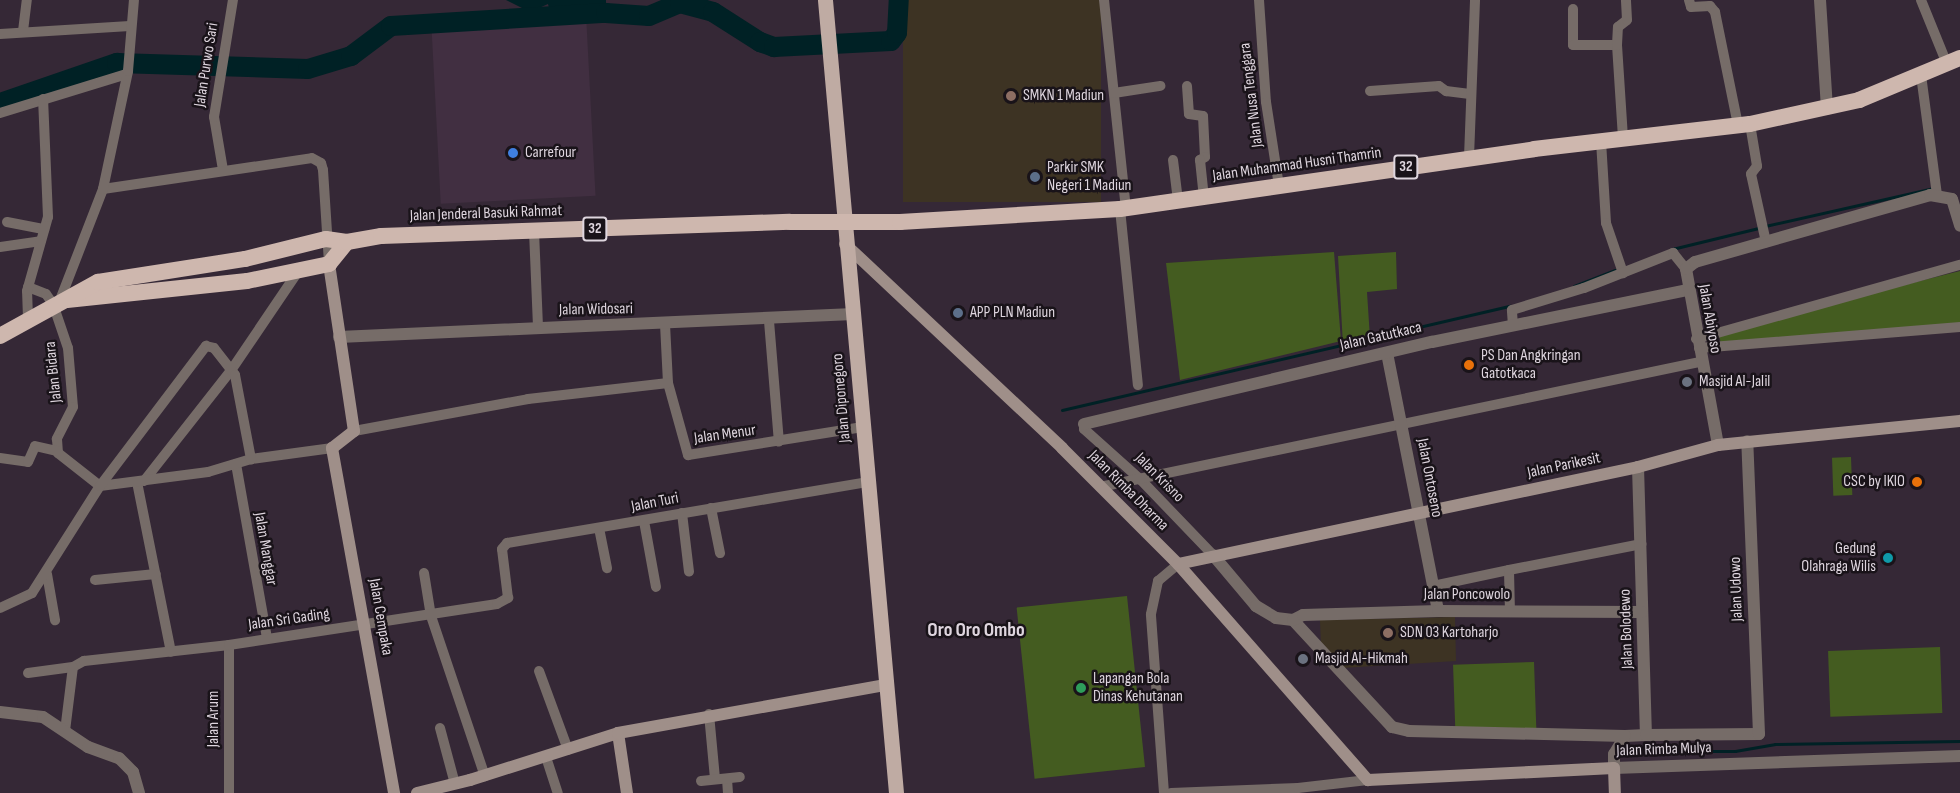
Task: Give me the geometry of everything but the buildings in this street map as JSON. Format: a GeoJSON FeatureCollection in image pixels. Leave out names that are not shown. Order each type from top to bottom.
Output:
{"type":"FeatureCollection","features":[{"type":"Feature","properties":{"kind":"highway","name":"Jalan Muhammad Husni Thamrin"},"geometry":{"type":"LineString","coordinates":[[842,223],[1123,208],[1470,158],[1744,124],[1827,109],[1953,61]]}},
{"type":"Feature","properties":{"kind":"highway","name":"Jalan Jenderal Basuki Rahmat"},"geometry":{"type":"LineString","coordinates":[[0,336],[56,302],[98,282],[245,259],[326,239],[348,242],[381,236],[842,223]]}},
{"type":"Feature","properties":{"kind":"highway"},"geometry":{"type":"LineString","coordinates":[[329,264],[348,242]]}},
{"type":"Feature","properties":{"kind":"highway","name":"Jalan Jenderal Basuki Rahmat"},"geometry":{"type":"LineString","coordinates":[[56,302],[236,283],[329,264]]}},
{"type":"Feature","properties":{"kind":"main road","name":"Jalan Diponegoro"},"geometry":{"type":"LineString","coordinates":[[825,0],[842,223],[853,314],[896,793]]}},
{"type":"Feature","properties":{"kind":"main road","name":"Jalan Rimba Dharma"},"geometry":{"type":"LineString","coordinates":[[845,244],[1178,564],[1368,780]]}},
{"type":"Feature","properties":{"kind":"main road"},"geometry":{"type":"LineString","coordinates":[[329,264],[354,431],[332,448]]}},
{"type":"Feature","properties":{"kind":"main road","name":"Jalan Parikesit"},"geometry":{"type":"LineString","coordinates":[[1178,564],[1638,467],[1718,445],[1960,422]]}},
{"type":"Feature","properties":{"kind":"main road","name":"Jalan Cempaka"},"geometry":{"type":"LineString","coordinates":[[332,448],[394,793]]}},
{"type":"Feature","properties":{"kind":"main road"},"geometry":{"type":"LineString","coordinates":[[424,792],[485,776],[618,733],[709,714],[886,685]]}},
{"type":"Feature","properties":{"kind":"main road"},"geometry":{"type":"LineString","coordinates":[[618,733],[627,793]]}},
{"type":"Feature","properties":{"kind":"main road"},"geometry":{"type":"LineString","coordinates":[[1614,768],[1615,793]]}},
{"type":"Feature","properties":{"kind":"main road","name":"Jalan Rimba Mulya"},"geometry":{"type":"LineString","coordinates":[[1368,780],[1614,768]]}},
{"type":"Feature","properties":{"kind":"street"},"geometry":{"type":"LineString","coordinates":[[23,31],[27,0]]}},
{"type":"Feature","properties":{"kind":"street"},"geometry":{"type":"LineString","coordinates":[[28,287],[46,294],[56,302],[103,189],[128,72],[130,26],[134,0]]}},
{"type":"Feature","properties":{"kind":"street","name":"Jalan Purwo Sari"},"geometry":{"type":"LineString","coordinates":[[223,170],[214,117],[233,0]]}},
{"type":"Feature","properties":{"kind":"street"},"geometry":{"type":"LineString","coordinates":[[1104,0],[1138,385]]}},
{"type":"Feature","properties":{"kind":"street","name":"Jalan Nusa Tenggara"},"geometry":{"type":"LineString","coordinates":[[1259,0],[1266,102],[1279,186]]}},
{"type":"Feature","properties":{"kind":"street"},"geometry":{"type":"LineString","coordinates":[[1470,158],[1470,94],[1475,0]]}},
{"type":"Feature","properties":{"kind":"street"},"geometry":{"type":"LineString","coordinates":[[1623,139],[1617,45],[1618,27],[1627,20],[1626,0]]}},
{"type":"Feature","properties":{"kind":"street"},"geometry":{"type":"LineString","coordinates":[[1689,0],[1691,7],[1710,6],[1715,12],[1757,166],[1751,174],[1766,242]]}},
{"type":"Feature","properties":{"kind":"street"},"geometry":{"type":"LineString","coordinates":[[1820,0],[1827,109]]}},
{"type":"Feature","properties":{"kind":"street"},"geometry":{"type":"LineString","coordinates":[[1921,0],[1953,61]]}},
{"type":"Feature","properties":{"kind":"street"},"geometry":{"type":"LineString","coordinates":[[1573,9],[1574,45],[1617,45]]}},
{"type":"Feature","properties":{"kind":"street"},"geometry":{"type":"LineString","coordinates":[[0,34],[130,26]]}},
{"type":"Feature","properties":{"kind":"street"},"geometry":{"type":"LineString","coordinates":[[0,112],[128,72]]}},
{"type":"Feature","properties":{"kind":"street"},"geometry":{"type":"LineString","coordinates":[[1921,75],[1937,195]]}},
{"type":"Feature","properties":{"kind":"street"},"geometry":{"type":"LineString","coordinates":[[1114,93],[1160,86]]}},
{"type":"Feature","properties":{"kind":"street"},"geometry":{"type":"LineString","coordinates":[[1187,86],[1189,114],[1203,116],[1205,158],[1200,160],[1204,197]]}},
{"type":"Feature","properties":{"kind":"street"},"geometry":{"type":"LineString","coordinates":[[1370,91],[1439,86],[1450,92],[1470,94]]}},
{"type":"Feature","properties":{"kind":"street"},"geometry":{"type":"LineString","coordinates":[[28,318],[28,287],[48,217],[43,99]]}},
{"type":"Feature","properties":{"kind":"street"},"geometry":{"type":"LineString","coordinates":[[1601,141],[1606,223],[1622,269]]}},
{"type":"Feature","properties":{"kind":"street"},"geometry":{"type":"LineString","coordinates":[[103,189],[223,170],[317,160],[323,170],[329,264]]}},
{"type":"Feature","properties":{"kind":"street"},"geometry":{"type":"LineString","coordinates":[[1173,160],[1178,201]]}},
{"type":"Feature","properties":{"kind":"street"},"geometry":{"type":"LineString","coordinates":[[1513,326],[1512,310],[1622,269],[1673,253],[1691,266],[1766,242],[1937,195],[1956,199],[1960,226]]}},
{"type":"Feature","properties":{"kind":"street"},"geometry":{"type":"LineString","coordinates":[[7,222],[44,229]]}},
{"type":"Feature","properties":{"kind":"street"},"geometry":{"type":"LineString","coordinates":[[534,231],[538,328]]}},
{"type":"Feature","properties":{"kind":"street"},"geometry":{"type":"LineString","coordinates":[[0,247],[41,241]]}},
{"type":"Feature","properties":{"kind":"street"},"geometry":{"type":"LineString","coordinates":[[1697,344],[1960,265]]}},
{"type":"Feature","properties":{"kind":"street","name":"Jalan Abiyoso"},"geometry":{"type":"LineString","coordinates":[[1691,266],[1687,290],[1718,445]]}},
{"type":"Feature","properties":{"kind":"street"},"geometry":{"type":"LineString","coordinates":[[171,652],[141,481],[232,369],[299,270]]}},
{"type":"Feature","properties":{"kind":"street","name":"Jalan Gatutkaca"},"geometry":{"type":"LineString","coordinates":[[1084,424],[1387,353],[1687,290]]}},
{"type":"Feature","properties":{"kind":"street","name":"Jalan Bidara"},"geometry":{"type":"LineString","coordinates":[[56,302],[64,328],[73,397],[70,416],[57,439],[57,451]]}},
{"type":"Feature","properties":{"kind":"street","name":"Jalan Widosari"},"geometry":{"type":"LineString","coordinates":[[339,337],[769,321],[853,314]]}},
{"type":"Feature","properties":{"kind":"street"},"geometry":{"type":"LineString","coordinates":[[769,321],[779,442]]}},
{"type":"Feature","properties":{"kind":"street","name":"Jalan Menur"},"geometry":{"type":"LineString","coordinates":[[665,324],[668,383],[688,455],[863,427]]}},
{"type":"Feature","properties":{"kind":"street"},"geometry":{"type":"LineString","coordinates":[[1697,344],[1960,327]]}},
{"type":"Feature","properties":{"kind":"street"},"geometry":{"type":"LineString","coordinates":[[0,608],[32,594],[100,486],[203,349],[214,348],[232,369],[252,459]]}},
{"type":"Feature","properties":{"kind":"street","name":"Jalan Ontoseno"},"geometry":{"type":"LineString","coordinates":[[1387,353],[1438,611]]}},
{"type":"Feature","properties":{"kind":"street"},"geometry":{"type":"LineString","coordinates":[[1100,487],[1700,362]]}},
{"type":"Feature","properties":{"kind":"street"},"geometry":{"type":"LineString","coordinates":[[354,431],[528,399],[668,383]]}},
{"type":"Feature","properties":{"kind":"street","name":"Jalan Krisno"},"geometry":{"type":"LineString","coordinates":[[1084,424],[1084,429],[1141,480],[1213,555]]}},
{"type":"Feature","properties":{"kind":"street","name":"Jalan Udowo"},"geometry":{"type":"LineString","coordinates":[[1646,735],[1759,734],[1748,441]]}},
{"type":"Feature","properties":{"kind":"street"},"geometry":{"type":"LineString","coordinates":[[0,458],[28,462],[34,446],[57,451],[69,465],[100,486],[141,481],[252,459],[332,448]]}},
{"type":"Feature","properties":{"kind":"street","name":"Jalan Manggar"},"geometry":{"type":"LineString","coordinates":[[236,464],[267,638]]}},
{"type":"Feature","properties":{"kind":"street","name":"Jalan Bolodewo"},"geometry":{"type":"LineString","coordinates":[[1638,467],[1646,735]]}},
{"type":"Feature","properties":{"kind":"street","name":"Jalan Turi"},"geometry":{"type":"LineString","coordinates":[[508,598],[504,545],[867,482]]}},
{"type":"Feature","properties":{"kind":"street"},"geometry":{"type":"LineString","coordinates":[[711,508],[720,553]]}},
{"type":"Feature","properties":{"kind":"street"},"geometry":{"type":"LineString","coordinates":[[682,513],[689,572]]}},
{"type":"Feature","properties":{"kind":"street"},"geometry":{"type":"LineString","coordinates":[[644,520],[656,587]]}},
{"type":"Feature","properties":{"kind":"street"},"geometry":{"type":"LineString","coordinates":[[599,528],[607,568]]}},
{"type":"Feature","properties":{"kind":"street"},"geometry":{"type":"LineString","coordinates":[[1433,585],[1641,544]]}},
{"type":"Feature","properties":{"kind":"street"},"geometry":{"type":"LineString","coordinates":[[1213,555],[1256,606],[1276,618],[1293,620],[1392,727],[1409,731],[1646,735]]}},
{"type":"Feature","properties":{"kind":"street"},"geometry":{"type":"LineString","coordinates":[[1164,793],[1151,614],[1158,581],[1178,564]]}},
{"type":"Feature","properties":{"kind":"street"},"geometry":{"type":"LineString","coordinates":[[1509,570],[1510,612]]}},
{"type":"Feature","properties":{"kind":"street"},"geometry":{"type":"LineString","coordinates":[[47,573],[56,620]]}},
{"type":"Feature","properties":{"kind":"street"},"geometry":{"type":"LineString","coordinates":[[424,573],[431,616],[485,776]]}},
{"type":"Feature","properties":{"kind":"street"},"geometry":{"type":"LineString","coordinates":[[95,580],[156,574]]}},
{"type":"Feature","properties":{"kind":"street","name":"Jalan Sri Gading"},"geometry":{"type":"LineString","coordinates":[[28,673],[73,667],[84,661],[229,645],[431,616],[497,604],[508,598]]}},
{"type":"Feature","properties":{"kind":"street","name":"Jalan Poncowolo"},"geometry":{"type":"LineString","coordinates":[[1293,620],[1303,615],[1438,611],[1642,612]]}},
{"type":"Feature","properties":{"kind":"street","name":"Jalan Arum"},"geometry":{"type":"LineString","coordinates":[[229,645],[229,793]]}},
{"type":"Feature","properties":{"kind":"street"},"geometry":{"type":"LineString","coordinates":[[65,731],[73,667]]}},
{"type":"Feature","properties":{"kind":"street"},"geometry":{"type":"LineString","coordinates":[[539,670],[567,750]]}},
{"type":"Feature","properties":{"kind":"street"},"geometry":{"type":"LineString","coordinates":[[0,712],[43,717],[88,747],[119,758],[128,765],[139,793]]}},
{"type":"Feature","properties":{"kind":"street"},"geometry":{"type":"LineString","coordinates":[[709,714],[721,779],[728,793]]}},
{"type":"Feature","properties":{"kind":"street"},"geometry":{"type":"LineString","coordinates":[[440,728],[456,784]]}},
{"type":"Feature","properties":{"kind":"street"},"geometry":{"type":"LineString","coordinates":[[1614,768],[1614,754],[1625,736]]}},
{"type":"Feature","properties":{"kind":"street","name":"Jalan Rimba Mulya"},"geometry":{"type":"LineString","coordinates":[[1614,768],[1960,756]]}},
{"type":"Feature","properties":{"kind":"street"},"geometry":{"type":"LineString","coordinates":[[546,757],[558,793]]}},
{"type":"Feature","properties":{"kind":"street"},"geometry":{"type":"LineString","coordinates":[[701,781],[740,777]]}},
{"type":"Feature","properties":{"kind":"street"},"geometry":{"type":"LineString","coordinates":[[1172,793],[1298,788],[1368,780]]}},
{"type":"Feature","properties":{"kind":"shaded area"},"geometry":{"type":"Polygon","coordinates":[[[506,0],[606,0],[606,4],[566,7],[564,12],[550,12],[548,4],[530,12],[506,0]]]}},
{"type":"Feature","properties":{"kind":"shaded area","name":"SMKN 1 Madiun"},"geometry":{"type":"Polygon","coordinates":[[[903,0],[1101,0],[1101,202],[903,202],[903,0]]]}},
{"type":"Feature","properties":{"kind":"shaded area","name":"Carrefour"},"geometry":{"type":"Polygon","coordinates":[[[586,14],[596,196],[441,204],[431,22],[586,14]]]}},
{"type":"Feature","properties":{"kind":"shaded area","name":"SDN 03 Kartoharjo"},"geometry":{"type":"Polygon","coordinates":[[[1455,617],[1456,661],[1342,668],[1321,646],[1320,620],[1455,617]]]}},
{"type":"Feature","properties":{"kind":"green space"},"geometry":{"type":"Polygon","coordinates":[[[1334,252],[1341,341],[1180,380],[1166,263],[1334,252]]]}},
{"type":"Feature","properties":{"kind":"green space"},"geometry":{"type":"Polygon","coordinates":[[[1396,252],[1397,289],[1367,292],[1370,338],[1343,345],[1338,256],[1396,252]]]}},
{"type":"Feature","properties":{"kind":"green space"},"geometry":{"type":"Polygon","coordinates":[[[1960,271],[1960,323],[1721,344],[1719,335],[1788,314],[1960,271]]]}},
{"type":"Feature","properties":{"kind":"green space"},"geometry":{"type":"Polygon","coordinates":[[[1851,457],[1852,495],[1833,496],[1832,458],[1851,457]]]}},
{"type":"Feature","properties":{"kind":"green space","name":"Lapangan Bola Dinas Kehutanan"},"geometry":{"type":"Polygon","coordinates":[[[1127,596],[1145,767],[1035,779],[1017,608],[1127,596]]]}},
{"type":"Feature","properties":{"kind":"green space"},"geometry":{"type":"Polygon","coordinates":[[[1940,647],[1942,713],[1830,717],[1828,651],[1940,647]]]}},
{"type":"Feature","properties":{"kind":"green space"},"geometry":{"type":"Polygon","coordinates":[[[1534,662],[1536,730],[1455,733],[1453,665],[1534,662]]]}},
{"type":"Feature","properties":{"kind":"waterway"},"geometry":{"type":"LineString","coordinates":[[0,103],[117,63],[308,69],[351,56],[391,26],[606,13],[649,16],[680,3],[713,12],[760,42],[774,47],[891,41],[897,33],[899,0]]}},
{"type":"Feature","properties":{"kind":"waterway"},"geometry":{"type":"LineString","coordinates":[[1765,226],[1934,188]]}},
{"type":"Feature","properties":{"kind":"waterway"},"geometry":{"type":"LineString","coordinates":[[1672,249],[1759,228]]}},
{"type":"Feature","properties":{"kind":"waterway"},"geometry":{"type":"LineString","coordinates":[[1574,286],[1615,270]]}},
{"type":"Feature","properties":{"kind":"waterway"},"geometry":{"type":"LineString","coordinates":[[1062,410],[1510,306]]}},
{"type":"Feature","properties":{"kind":"waterway"},"geometry":{"type":"LineString","coordinates":[[1624,751],[1735,751],[1775,744],[1960,741]]}},
{"type":"Feature","properties":{"kind":"place","name":"SMKN 1 Madiun"},"geometry":{"type":"Point","coordinates":[1011,96]}},
{"type":"Feature","properties":{"kind":"place","name":"Carrefour"},"geometry":{"type":"Point","coordinates":[513,153]}},
{"type":"Feature","properties":{"kind":"place","name":"Parkir SMK Negeri 1 Madiun"},"geometry":{"type":"Point","coordinates":[1035,177]}},
{"type":"Feature","properties":{"kind":"place","name":"APP PLN Madiun"},"geometry":{"type":"Point","coordinates":[958,313]}},
{"type":"Feature","properties":{"kind":"place","name":"PS Dan Angkringan Gatotkaca"},"geometry":{"type":"Point","coordinates":[1469,365]}},
{"type":"Feature","properties":{"kind":"place","name":"Masjid Al-Jalil"},"geometry":{"type":"Point","coordinates":[1687,382]}},
{"type":"Feature","properties":{"kind":"place","name":"CSC by IKIO"},"geometry":{"type":"Point","coordinates":[1917,482]}},
{"type":"Feature","properties":{"kind":"place","name":"Gedung Olahraga Wilis"},"geometry":{"type":"Point","coordinates":[1888,558]}},
{"type":"Feature","properties":{"kind":"place","name":"SDN 03 Kartoharjo"},"geometry":{"type":"Point","coordinates":[1388,633]}},
{"type":"Feature","properties":{"kind":"place","name":"Masjid Al-Hikmah"},"geometry":{"type":"Point","coordinates":[1303,659]}},
{"type":"Feature","properties":{"kind":"place","name":"Lapangan Bola Dinas Kehutanan"},"geometry":{"type":"Point","coordinates":[1081,688]}},
{"type":"Feature","properties":{"kind":"district","name":"Oro Oro Ombo"},"geometry":{"type":"Point","coordinates":[976,630]}}]}
